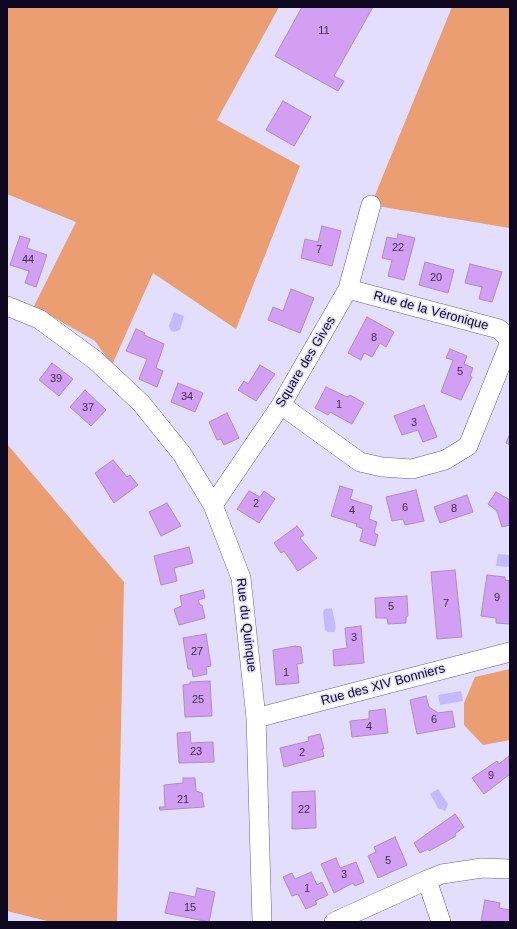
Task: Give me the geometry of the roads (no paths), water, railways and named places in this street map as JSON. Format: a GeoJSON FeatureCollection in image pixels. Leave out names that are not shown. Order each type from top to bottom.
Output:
{"type":"FeatureCollection","features":[{"type":"Feature","properties":{"kind":"street","name":"Square des Gives"},"geometry":{"type":"LineString","coordinates":[[213,505],[281,405],[348,289],[371,205]]}},
{"type":"Feature","properties":{"kind":"street","name":"Rue de la Véronique"},"geometry":{"type":"LineString","coordinates":[[281,405],[360,462],[382,467],[412,470],[445,460],[468,446],[510,341],[499,329],[348,289]]}},
{"type":"Feature","properties":{"kind":"street","name":"Rue du Quinque"},"geometry":{"type":"LineString","coordinates":[[7,306],[39,319],[95,360],[141,403],[182,454],[213,505],[241,578],[256,718],[262,922]]}},
{"type":"Feature","properties":{"kind":"street","name":"Rue des XIV Bonniers"},"geometry":{"type":"LineString","coordinates":[[256,718],[510,652]]}},
{"type":"Feature","properties":{"kind":"street"},"geometry":{"type":"LineString","coordinates":[[334,922],[442,874],[482,868],[510,869]]}},
{"type":"Feature","properties":{"kind":"street"},"geometry":{"type":"LineString","coordinates":[[427,880],[441,922]]}}]}
